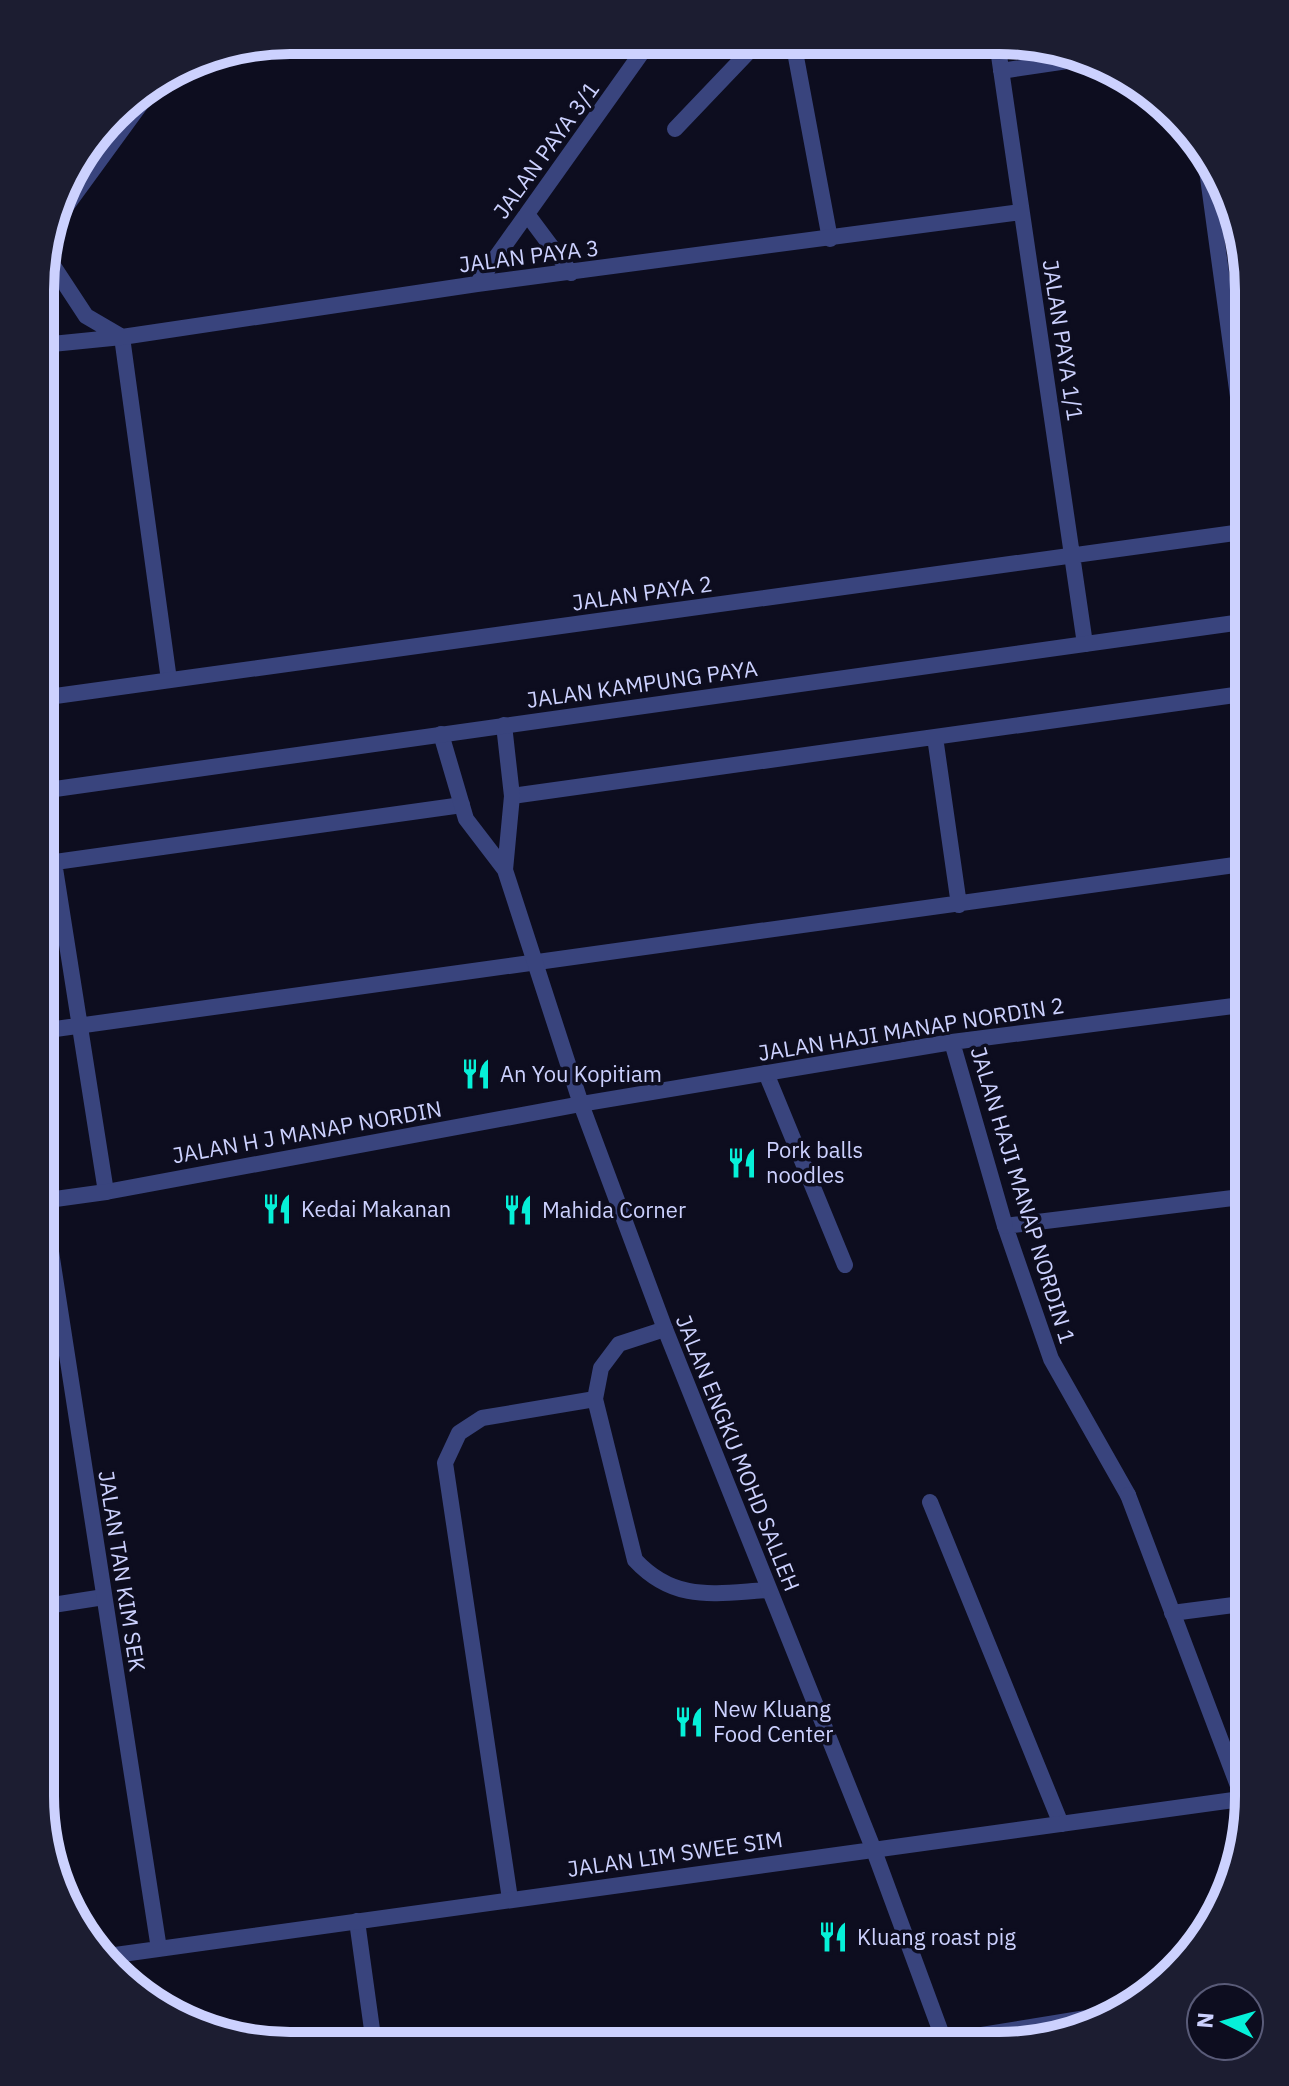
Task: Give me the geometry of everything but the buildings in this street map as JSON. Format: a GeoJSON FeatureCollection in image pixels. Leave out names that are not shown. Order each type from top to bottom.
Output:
{"type":"FeatureCollection","features":[{"type":"Feature","properties":{"kind":"street","name":"JALAN PAYA 3/1"},"geometry":{"type":"LineString","coordinates":[[477,284],[641,54]]}},
{"type":"Feature","properties":{"kind":"street"},"geometry":{"type":"LineString","coordinates":[[675,129],[747,54]]}},
{"type":"Feature","properties":{"kind":"street"},"geometry":{"type":"LineString","coordinates":[[795,54],[830,239]]}},
{"type":"Feature","properties":{"kind":"street","name":"JALAN PAYA 1/1"},"geometry":{"type":"LineString","coordinates":[[999,54],[1085,644]]}},
{"type":"Feature","properties":{"kind":"street"},"geometry":{"type":"LineString","coordinates":[[1001,71],[1060,62]]}},
{"type":"Feature","properties":{"kind":"street"},"geometry":{"type":"LineString","coordinates":[[75,194],[134,113]]}},
{"type":"Feature","properties":{"kind":"street"},"geometry":{"type":"LineString","coordinates":[[1209,184],[1235,374]]}},
{"type":"Feature","properties":{"kind":"street","name":"JALAN PAYA 3"},"geometry":{"type":"LineString","coordinates":[[54,344],[122,337],[477,284],[1021,212]]}},
{"type":"Feature","properties":{"kind":"street"},"geometry":{"type":"LineString","coordinates":[[527,214],[571,273]]}},
{"type":"Feature","properties":{"kind":"street"},"geometry":{"type":"LineString","coordinates":[[55,269],[86,316],[122,337],[169,680]]}},
{"type":"Feature","properties":{"kind":"street","name":"JALAN PAYA 2"},"geometry":{"type":"LineString","coordinates":[[54,696],[1235,533]]}},
{"type":"Feature","properties":{"kind":"street","name":"JALAN KAMPUNG PAYA"},"geometry":{"type":"LineString","coordinates":[[54,789],[1235,623]]}},
{"type":"Feature","properties":{"kind":"street"},"geometry":{"type":"LineString","coordinates":[[512,796],[1235,695]]}},
{"type":"Feature","properties":{"kind":"street","name":"JALAN ENGKU MOHD SALLEH"},"geometry":{"type":"LineString","coordinates":[[504,725],[512,796],[505,870]]}},
{"type":"Feature","properties":{"kind":"street","name":"JALAN ENGKU MOHD SALLEH"},"geometry":{"type":"LineString","coordinates":[[441,734],[466,819],[505,870],[581,1104],[665,1329],[873,1848],[942,2032]]}},
{"type":"Feature","properties":{"kind":"street"},"geometry":{"type":"LineString","coordinates":[[935,737],[959,905]]}},
{"type":"Feature","properties":{"kind":"street"},"geometry":{"type":"LineString","coordinates":[[54,862],[462,805]]}},
{"type":"Feature","properties":{"kind":"street"},"geometry":{"type":"LineString","coordinates":[[54,1029],[1235,865]]}},
{"type":"Feature","properties":{"kind":"street"},"geometry":{"type":"LineString","coordinates":[[54,893],[80,1025],[106,1192]]}},
{"type":"Feature","properties":{"kind":"street","name":"JALAN HAJI MANAP NORDIN 2"},"geometry":{"type":"LineString","coordinates":[[581,1104],[952,1042],[1235,1006]]}},
{"type":"Feature","properties":{"kind":"street","name":"JALAN HAJI MANAP NORDIN 1"},"geometry":{"type":"LineString","coordinates":[[952,1042],[1005,1226],[1051,1359],[1128,1495],[1234,1769]]}},
{"type":"Feature","properties":{"kind":"street"},"geometry":{"type":"LineString","coordinates":[[766,1073],[845,1265]]}},
{"type":"Feature","properties":{"kind":"street","name":"JALAN H J MANAP NORDIN"},"geometry":{"type":"LineString","coordinates":[[54,1198],[106,1192],[581,1104]]}},
{"type":"Feature","properties":{"kind":"street"},"geometry":{"type":"LineString","coordinates":[[1005,1226],[1234,1198]]}},
{"type":"Feature","properties":{"kind":"street","name":"JALAN TAN KIM SEK"},"geometry":{"type":"LineString","coordinates":[[54,1277],[159,1949]]}},
{"type":"Feature","properties":{"kind":"street"},"geometry":{"type":"LineString","coordinates":[[665,1329],[619,1344],[601,1368],[595,1399],[635,1560],[649,1575],[675,1590],[701,1594],[768,1590]]}},
{"type":"Feature","properties":{"kind":"street"},"geometry":{"type":"LineString","coordinates":[[510,1899],[445,1463],[459,1433],[482,1418],[595,1399]]}},
{"type":"Feature","properties":{"kind":"street"},"geometry":{"type":"LineString","coordinates":[[930,1502],[1061,1824]]}},
{"type":"Feature","properties":{"kind":"street"},"geometry":{"type":"LineString","coordinates":[[54,1605],[104,1597]]}},
{"type":"Feature","properties":{"kind":"street"},"geometry":{"type":"LineString","coordinates":[[1172,1613],[1234,1605]]}},
{"type":"Feature","properties":{"kind":"street","name":"JALAN LIM SWEE SIM"},"geometry":{"type":"LineString","coordinates":[[116,1955],[873,1848],[1234,1801]]}},
{"type":"Feature","properties":{"kind":"street"},"geometry":{"type":"LineString","coordinates":[[357,1921],[372,2032]]}},
{"type":"Feature","properties":{"kind":"street"},"geometry":{"type":"LineString","coordinates":[[1026,2029],[1064,2022]]}},
{"type":"Feature","properties":{"kind":"place","name":"An You Kopitiam"},"geometry":{"type":"Point","coordinates":[476,1074]}},
{"type":"Feature","properties":{"kind":"place","name":"Pork balls noodles"},"geometry":{"type":"Point","coordinates":[742,1163]}},
{"type":"Feature","properties":{"kind":"place","name":"Kedai Makanan"},"geometry":{"type":"Point","coordinates":[277,1209]}},
{"type":"Feature","properties":{"kind":"place","name":"Mahida Corner"},"geometry":{"type":"Point","coordinates":[518,1210]}},
{"type":"Feature","properties":{"kind":"place","name":"New Kluang Food Center"},"geometry":{"type":"Point","coordinates":[689,1722]}},
{"type":"Feature","properties":{"kind":"place","name":"Kluang roast pig"},"geometry":{"type":"Point","coordinates":[833,1937]}}]}
